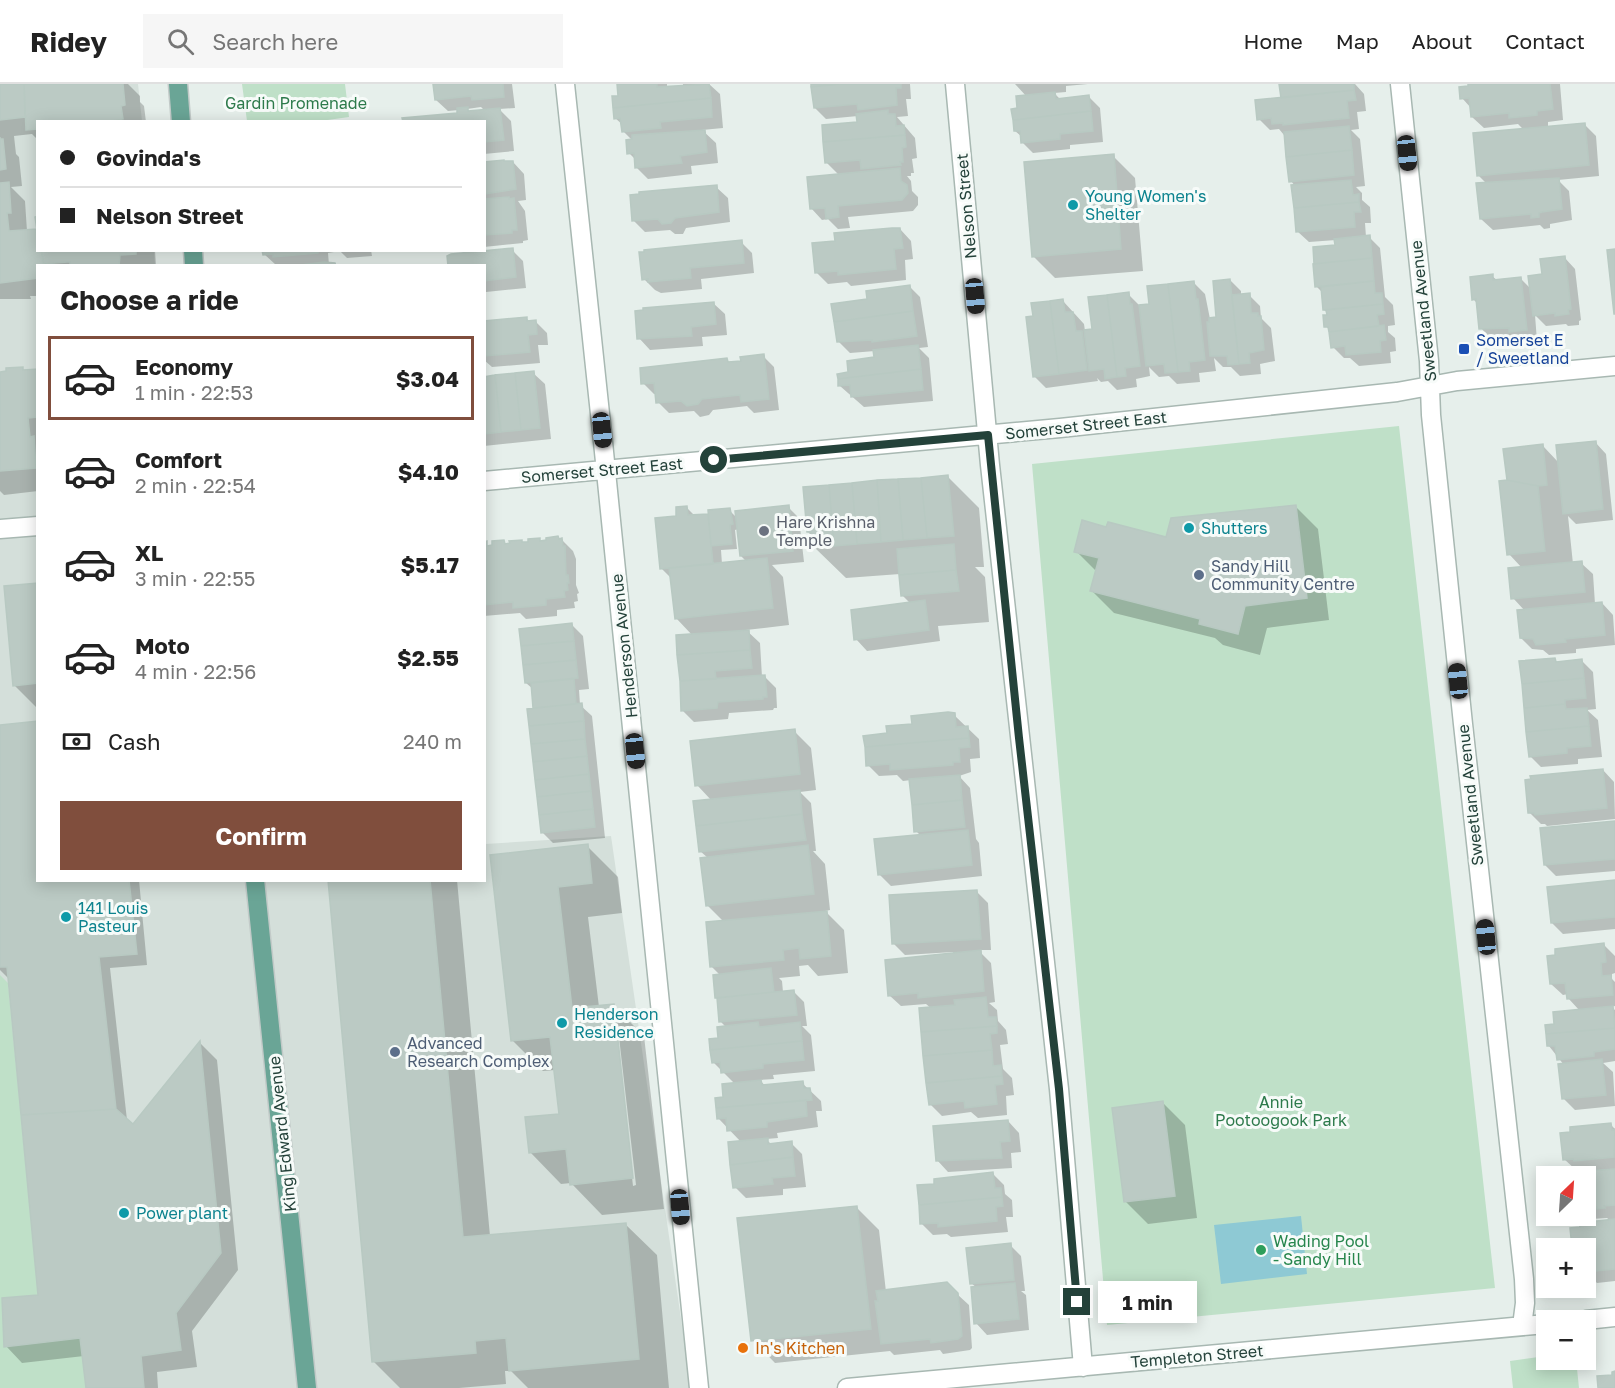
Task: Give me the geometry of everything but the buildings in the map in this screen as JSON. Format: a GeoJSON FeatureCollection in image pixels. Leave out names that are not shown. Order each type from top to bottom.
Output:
{"type":"FeatureCollection","features":[{"type":"Feature","properties":{"kind":"main road"},"geometry":{"type":"LineString","coordinates":[[178,84],[181,120]]}},
{"type":"Feature","properties":{"kind":"main road","name":"King Edward Avenue"},"geometry":{"type":"LineString","coordinates":[[255,882],[307,1388]]}},
{"type":"Feature","properties":{"kind":"street","name":"Henderson Avenue"},"geometry":{"type":"LineString","coordinates":[[565,84],[699,1388]]}},
{"type":"Feature","properties":{"kind":"street","name":"Nelson Street"},"geometry":{"type":"LineString","coordinates":[[955,84],[1019,738],[1059,1089],[1083,1367]]}},
{"type":"Feature","properties":{"kind":"street","name":"Sweetland Avenue"},"geometry":{"type":"LineString","coordinates":[[1400,84],[1431,385],[1431,416],[1524,1279],[1525,1303],[1522,1326]]}},
{"type":"Feature","properties":{"kind":"street","name":"Somerset Street East"},"geometry":{"type":"LineString","coordinates":[[486,481],[988,435],[1327,400],[1397,392],[1431,385],[1615,366]]}},
{"type":"Feature","properties":{"kind":"street"},"geometry":{"type":"LineString","coordinates":[[0,529],[36,526]]}},
{"type":"Feature","properties":{"kind":"street"},"geometry":{"type":"LineString","coordinates":[[1596,1319],[1615,1317]]}},
{"type":"Feature","properties":{"kind":"street","name":"Templeton Street"},"geometry":{"type":"LineString","coordinates":[[847,1388],[1536,1325]]}},
{"type":"Feature","properties":{"kind":"shaded area"},"geometry":{"type":"Polygon","coordinates":[[[0,84],[138,84],[142,120],[36,120],[36,252],[154,252],[155,264],[36,264],[36,882],[486,882],[486,844],[611,836],[691,1388],[0,1388],[0,84]]]}},
{"type":"Feature","properties":{"kind":"green space","name":"Gardin Promenade"},"geometry":{"type":"Polygon","coordinates":[[[242,84],[345,84],[349,117],[327,120],[247,120],[242,84]]]}},
{"type":"Feature","properties":{"kind":"green space","name":"Annie Pootoogook Park"},"geometry":{"type":"Polygon","coordinates":[[[1399,426],[1495,1288],[1107,1325],[1032,464],[1399,426]]]}},
{"type":"Feature","properties":{"kind":"green space"},"geometry":{"type":"Polygon","coordinates":[[[0,975],[8,983],[38,1295],[80,1338],[87,1388],[0,1388],[0,975]]]}},
{"type":"Feature","properties":{"kind":"green space"},"geometry":{"type":"Polygon","coordinates":[[[1536,1357],[1536,1370],[1577,1370],[1579,1388],[1513,1388],[1510,1361],[1536,1357]]]}},
{"type":"Feature","properties":{"kind":"water","name":"Wading Pool - Sandy Hill"},"geometry":{"type":"Polygon","coordinates":[[[1301,1216],[1307,1274],[1221,1284],[1214,1225],[1301,1216]]]}},
{"type":"Feature","properties":{"kind":"place","name":"Young Women's Shelter"},"geometry":{"type":"Point","coordinates":[1073,205]}},
{"type":"Feature","properties":{"kind":"place","name":"Somerset E / Sweetland"},"geometry":{"type":"Point","coordinates":[1464,349]}},
{"type":"Feature","properties":{"kind":"place","name":"Shutters"},"geometry":{"type":"Point","coordinates":[1189,528]}},
{"type":"Feature","properties":{"kind":"place","name":"Hare Krishna Temple"},"geometry":{"type":"Point","coordinates":[764,531]}},
{"type":"Feature","properties":{"kind":"place","name":"Sandy Hill Community Centre"},"geometry":{"type":"Point","coordinates":[1199,575]}},
{"type":"Feature","properties":{"kind":"place","name":"141 Louis Pasteur"},"geometry":{"type":"Point","coordinates":[66,917]}},
{"type":"Feature","properties":{"kind":"place","name":"Henderson Residence"},"geometry":{"type":"Point","coordinates":[562,1023]}},
{"type":"Feature","properties":{"kind":"place","name":"Advanced Research Complex"},"geometry":{"type":"Point","coordinates":[395,1052]}},
{"type":"Feature","properties":{"kind":"place","name":"Power plant"},"geometry":{"type":"Point","coordinates":[124,1213]}},
{"type":"Feature","properties":{"kind":"place","name":"Wading Pool - Sandy Hill"},"geometry":{"type":"Point","coordinates":[1261,1250]}},
{"type":"Feature","properties":{"kind":"place","name":"In's Kitchen"},"geometry":{"type":"Point","coordinates":[743,1348]}},
{"type":"Feature","properties":{"kind":"route"},"geometry":{"type":"LineString","coordinates":[[714,460],[988,435],[1019,738],[1059,1089],[1077,1302]]}}]}
